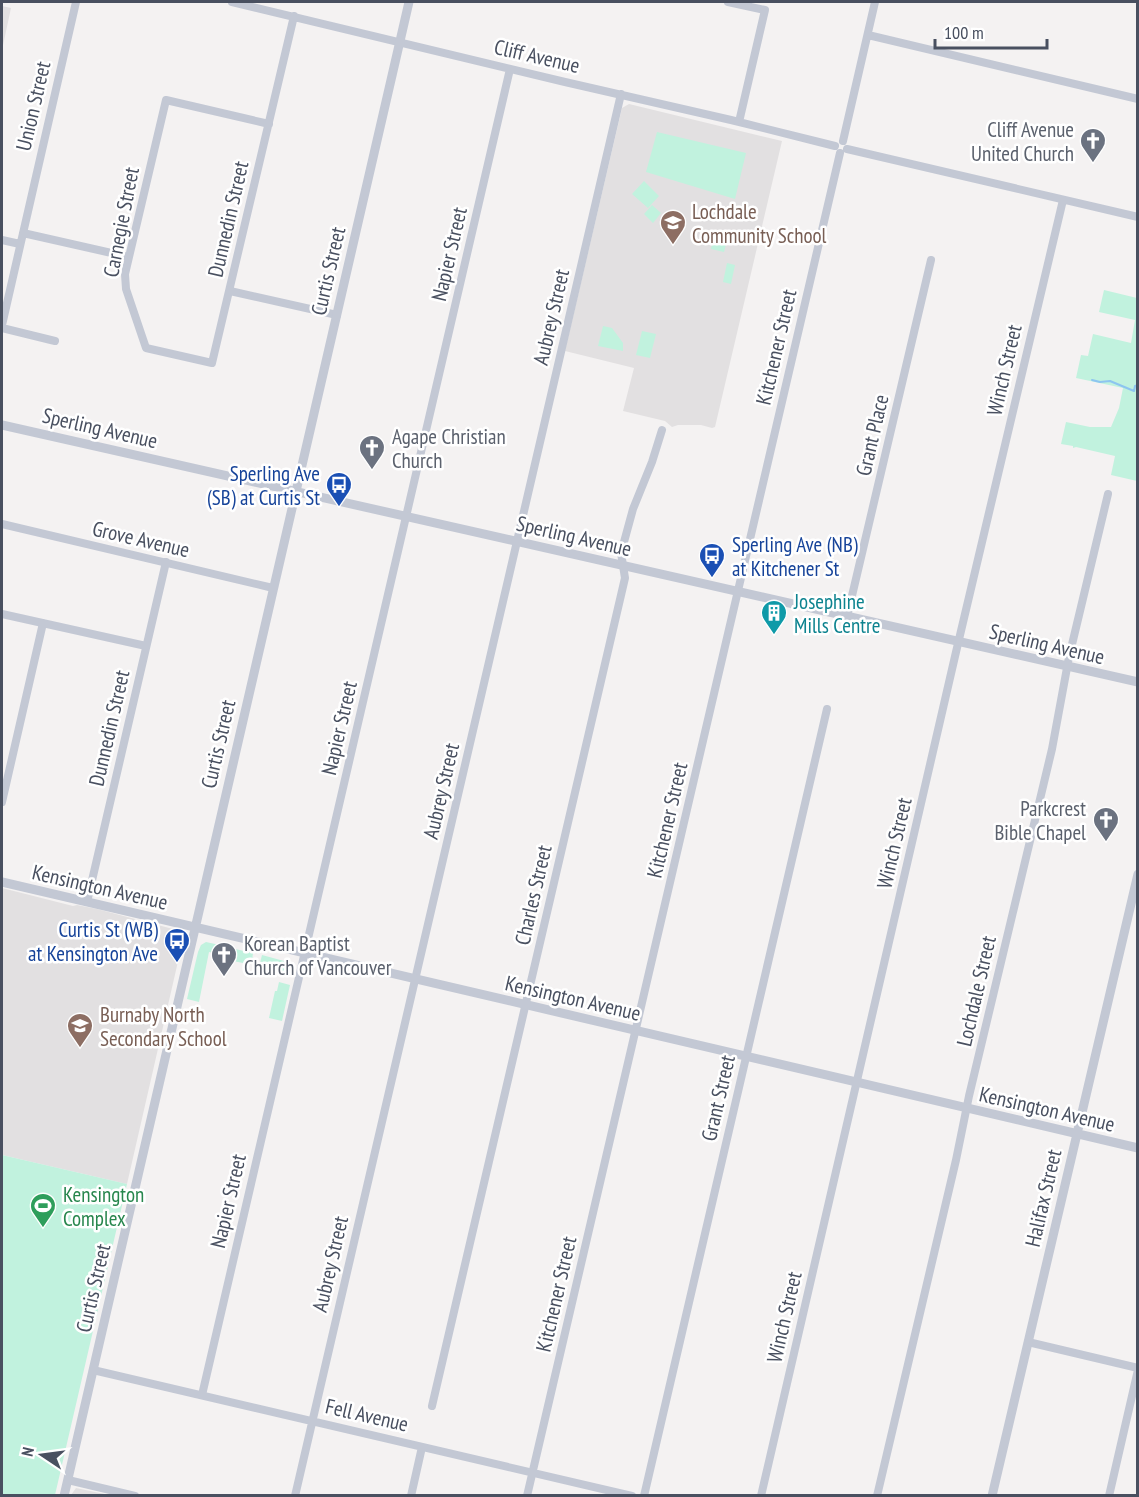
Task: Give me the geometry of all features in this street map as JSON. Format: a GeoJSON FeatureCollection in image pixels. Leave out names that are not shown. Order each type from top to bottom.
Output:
{"type":"FeatureCollection","features":[{"type":"Feature","properties":{"kind":"street","name":"Union Street"},"geometry":{"type":"LineString","coordinates":[[2,326],[76,2]]}},
{"type":"Feature","properties":{"kind":"street","name":"Cliff Avenue"},"geometry":{"type":"LineString","coordinates":[[232,2],[1137,217]]}},
{"type":"Feature","properties":{"kind":"street","name":"Curtis Street"},"geometry":{"type":"LineString","coordinates":[[64,1496],[409,2]]}},
{"type":"Feature","properties":{"kind":"street"},"geometry":{"type":"LineString","coordinates":[[728,2],[765,10],[739,122]]}},
{"type":"Feature","properties":{"kind":"street","name":"Kitchener Street"},"geometry":{"type":"LineString","coordinates":[[527,1496],[875,2]]}},
{"type":"Feature","properties":{"kind":"street","name":"Dunnedin Street"},"geometry":{"type":"LineString","coordinates":[[146,348],[212,363],[294,16]]}},
{"type":"Feature","properties":{"kind":"street"},"geometry":{"type":"LineString","coordinates":[[868,35],[1137,99]]}},
{"type":"Feature","properties":{"kind":"street","name":"Napier Street"},"geometry":{"type":"LineString","coordinates":[[202,1395],[510,69]]}},
{"type":"Feature","properties":{"kind":"street","name":"Aubrey Street"},"geometry":{"type":"LineString","coordinates":[[295,1496],[621,94]]}},
{"type":"Feature","properties":{"kind":"street","name":"Carnegie Street"},"geometry":{"type":"LineString","coordinates":[[146,348],[126,290],[125,274],[166,100],[269,124]]}},
{"type":"Feature","properties":{"kind":"street","name":"Winch Street"},"geometry":{"type":"LineString","coordinates":[[761,1496],[1063,200]]}},
{"type":"Feature","properties":{"kind":"street"},"geometry":{"type":"LineString","coordinates":[[23,233],[129,257]]}},
{"type":"Feature","properties":{"kind":"street"},"geometry":{"type":"LineString","coordinates":[[2,240],[20,244]]}},
{"type":"Feature","properties":{"kind":"street","name":"Grant Place"},"geometry":{"type":"LineString","coordinates":[[847,617],[931,260]]}},
{"type":"Feature","properties":{"kind":"street"},"geometry":{"type":"LineString","coordinates":[[230,291],[337,315]]}},
{"type":"Feature","properties":{"kind":"street"},"geometry":{"type":"LineString","coordinates":[[2,326],[55,341]]}},
{"type":"Feature","properties":{"kind":"street","name":"Sperling Avenue"},"geometry":{"type":"LineString","coordinates":[[2,425],[1137,682]]}},
{"type":"Feature","properties":{"kind":"street","name":"Charles Street"},"geometry":{"type":"LineString","coordinates":[[432,1406],[626,578],[621,553],[633,509],[662,430]]}},
{"type":"Feature","properties":{"kind":"street","name":"Lochdale Street"},"geometry":{"type":"LineString","coordinates":[[877,1496],[1054,742],[1068,667],[1108,494]]}},
{"type":"Feature","properties":{"kind":"street","name":"Grove Avenue"},"geometry":{"type":"LineString","coordinates":[[2,524],[273,588]]}},
{"type":"Feature","properties":{"kind":"street","name":"Dunnedin Street"},"geometry":{"type":"LineString","coordinates":[[87,902],[166,562]]}},
{"type":"Feature","properties":{"kind":"street"},"geometry":{"type":"LineString","coordinates":[[2,614],[146,646]]}},
{"type":"Feature","properties":{"kind":"street"},"geometry":{"type":"LineString","coordinates":[[2,802],[44,623]]}},
{"type":"Feature","properties":{"kind":"street","name":"Grant Street"},"geometry":{"type":"LineString","coordinates":[[644,1496],[827,709]]}},
{"type":"Feature","properties":{"kind":"street","name":"Halifax Street"},"geometry":{"type":"LineString","coordinates":[[992,1496],[1137,874]]}},
{"type":"Feature","properties":{"kind":"street","name":"Kensington Avenue"},"geometry":{"type":"LineString","coordinates":[[2,882],[1137,1148]]}},
{"type":"Feature","properties":{"kind":"street"},"geometry":{"type":"LineString","coordinates":[[1028,1342],[1137,1369],[1108,1496]]}},
{"type":"Feature","properties":{"kind":"street","name":"Fell Avenue"},"geometry":{"type":"LineString","coordinates":[[93,1370],[632,1496]]}},
{"type":"Feature","properties":{"kind":"street"},"geometry":{"type":"LineString","coordinates":[[411,1496],[422,1447]]}},
{"type":"Feature","properties":{"kind":"street"},"geometry":{"type":"LineString","coordinates":[[68,1480],[135,1496]]}},
{"type":"Feature","properties":{"kind":"shaded area"},"geometry":{"type":"Polygon","coordinates":[[[2,6],[11,8],[2,50],[2,6]]]}},
{"type":"Feature","properties":{"kind":"shaded area","name":"Lochdale Community School"},"geometry":{"type":"Polygon","coordinates":[[[629,104],[782,141],[715,427],[712,428],[701,425],[672,427],[665,421],[623,411],[634,368],[565,351],[622,108],[629,104]]]}},
{"type":"Feature","properties":{"kind":"shaded area","name":"Burnaby North Secondary School"},"geometry":{"type":"Polygon","coordinates":[[[2,888],[173,929],[182,937],[127,1184],[2,1155],[2,888]]]}},
{"type":"Feature","properties":{"kind":"shaded area"},"geometry":{"type":"Polygon","coordinates":[[[76,1488],[109,1495],[71,1495],[76,1488]]]}},
{"type":"Feature","properties":{"kind":"green space"},"geometry":{"type":"Polygon","coordinates":[[[657,132],[746,153],[735,199],[646,172],[657,132]]]}},
{"type":"Feature","properties":{"kind":"green space"},"geometry":{"type":"Polygon","coordinates":[[[644,181],[659,196],[648,208],[632,194],[644,181]]]}},
{"type":"Feature","properties":{"kind":"green space"},"geometry":{"type":"Polygon","coordinates":[[[652,205],[661,213],[653,223],[644,214],[652,205]]]}},
{"type":"Feature","properties":{"kind":"green space"},"geometry":{"type":"Polygon","coordinates":[[[715,230],[729,233],[724,252],[711,249],[715,230]]]}},
{"type":"Feature","properties":{"kind":"green space"},"geometry":{"type":"Polygon","coordinates":[[[727,263],[735,265],[731,284],[723,282],[727,263]]]}},
{"type":"Feature","properties":{"kind":"green space"},"geometry":{"type":"Polygon","coordinates":[[[1104,290],[1137,298],[1137,481],[1111,475],[1115,456],[1061,444],[1066,422],[1090,427],[1111,427],[1119,408],[1123,388],[1076,378],[1081,355],[1088,356],[1093,334],[1131,343],[1135,320],[1099,312],[1104,290]]]}},
{"type":"Feature","properties":{"kind":"green space"},"geometry":{"type":"Polygon","coordinates":[[[603,326],[612,328],[623,343],[623,351],[598,346],[603,326]]]}},
{"type":"Feature","properties":{"kind":"green space"},"geometry":{"type":"Polygon","coordinates":[[[642,331],[656,334],[650,358],[636,355],[642,331]]]}},
{"type":"Feature","properties":{"kind":"green space"},"geometry":{"type":"Polygon","coordinates":[[[206,942],[233,948],[231,960],[224,958],[224,955],[209,952],[199,1002],[187,999],[198,952],[201,945],[206,942]]]}},
{"type":"Feature","properties":{"kind":"green space"},"geometry":{"type":"Polygon","coordinates":[[[235,949],[253,953],[252,961],[248,964],[233,961],[235,949]]]}},
{"type":"Feature","properties":{"kind":"green space"},"geometry":{"type":"Polygon","coordinates":[[[262,955],[295,964],[292,977],[279,974],[280,967],[260,963],[262,955]]]}},
{"type":"Feature","properties":{"kind":"green space"},"geometry":{"type":"Polygon","coordinates":[[[279,982],[290,985],[282,1021],[269,1018],[279,982]]]}},
{"type":"Feature","properties":{"kind":"green space"},"geometry":{"type":"Polygon","coordinates":[[[2,1155],[127,1184],[55,1495],[2,1495],[2,1155]]]}},
{"type":"Feature","properties":{"kind":"waterway"},"geometry":{"type":"LineString","coordinates":[[1092,380],[1110,381],[1134,391],[1135,386],[1138,385]]}},
{"type":"Feature","properties":{"kind":"place","name":"Cliff Avenue United Church"},"geometry":{"type":"Point","coordinates":[1093,164]}},
{"type":"Feature","properties":{"kind":"place","name":"Lochdale Community School"},"geometry":{"type":"Point","coordinates":[673,246]}},
{"type":"Feature","properties":{"kind":"place","name":"Agape Christian Church"},"geometry":{"type":"Point","coordinates":[372,471]}},
{"type":"Feature","properties":{"kind":"place","name":"Sperling Ave (SB) at Curtis St"},"geometry":{"type":"Point","coordinates":[339,508]}},
{"type":"Feature","properties":{"kind":"place","name":"Sperling Ave (NB) at Kitchener St"},"geometry":{"type":"Point","coordinates":[712,579]}},
{"type":"Feature","properties":{"kind":"place","name":"Josephine Mills Centre"},"geometry":{"type":"Point","coordinates":[774,636]}},
{"type":"Feature","properties":{"kind":"place","name":"Parkcrest Bible Chapel"},"geometry":{"type":"Point","coordinates":[1106,843]}},
{"type":"Feature","properties":{"kind":"place","name":"Curtis St (WB) at Kensington Ave"},"geometry":{"type":"Point","coordinates":[177,964]}},
{"type":"Feature","properties":{"kind":"place","name":"Korean Baptist Church of Vancouver"},"geometry":{"type":"Point","coordinates":[224,978]}},
{"type":"Feature","properties":{"kind":"place","name":"Burnaby North Secondary School"},"geometry":{"type":"Point","coordinates":[80,1049]}},
{"type":"Feature","properties":{"kind":"place","name":"Kensington Complex"},"geometry":{"type":"Point","coordinates":[43,1229]}}]}
